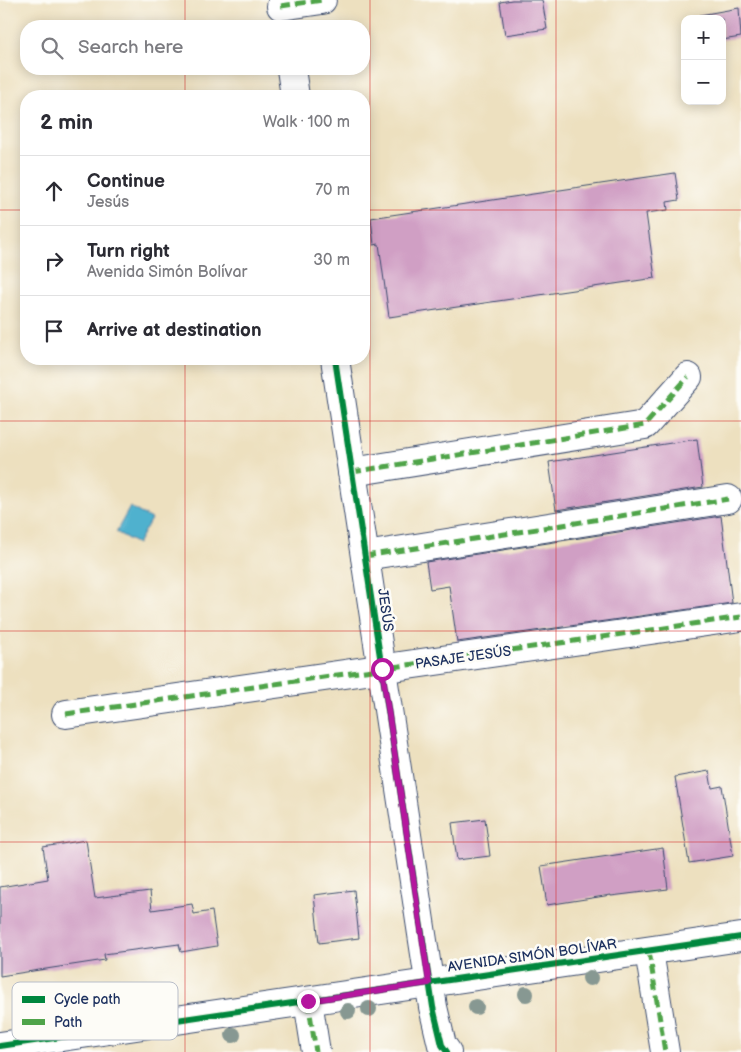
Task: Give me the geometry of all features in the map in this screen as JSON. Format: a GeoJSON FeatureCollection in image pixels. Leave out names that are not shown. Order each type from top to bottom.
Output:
{"type":"FeatureCollection","features":[{"type":"Feature","properties":{"kind":"street"},"geometry":{"type":"LineString","coordinates":[[282,11],[322,0]]}},
{"type":"Feature","properties":{"kind":"street"},"geometry":{"type":"LineString","coordinates":[[292,75],[294,90]]}},
{"type":"Feature","properties":{"kind":"street","name":"JESÚS"},"geometry":{"type":"LineString","coordinates":[[336,365],[435,1022],[442,1045],[447,1052]]}},
{"type":"Feature","properties":{"kind":"street"},"geometry":{"type":"LineString","coordinates":[[352,472],[645,425],[688,377]]}},
{"type":"Feature","properties":{"kind":"street"},"geometry":{"type":"LineString","coordinates":[[366,556],[728,499]]}},
{"type":"Feature","properties":{"kind":"street","name":"PASAJE JESÚS"},"geometry":{"type":"LineString","coordinates":[[66,714],[741,617]]}},
{"type":"Feature","properties":{"kind":"street","name":"AVENIDA SIMÓN BOLÍVAR"},"geometry":{"type":"LineString","coordinates":[[178,1028],[308,1001],[741,938]]}},
{"type":"Feature","properties":{"kind":"street"},"geometry":{"type":"LineString","coordinates":[[649,951],[665,1052]]}},
{"type":"Feature","properties":{"kind":"street"},"geometry":{"type":"LineString","coordinates":[[308,1001],[316,1052]]}},
{"type":"Feature","properties":{"kind":"street","name":"AVENIDA SIMÓN BOLÍVAR"},"geometry":{"type":"LineString","coordinates":[[0,1046],[116,1041]]}},
{"type":"Feature","properties":{"kind":"water"},"geometry":{"type":"Polygon","coordinates":[[[130,507],[151,519],[137,544],[116,532],[130,507]]]}},
{"type":"Feature","properties":{"kind":"building"},"geometry":{"type":"Polygon","coordinates":[[[542,0],[547,29],[505,35],[500,2],[542,0]]]}},
{"type":"Feature","properties":{"kind":"building"},"geometry":{"type":"Polygon","coordinates":[[[739,8],[741,37],[726,39],[726,15],[700,15],[739,8]]]}},
{"type":"Feature","properties":{"kind":"building"},"geometry":{"type":"Polygon","coordinates":[[[675,173],[679,200],[667,202],[668,210],[646,213],[655,278],[389,317],[379,244],[374,245],[371,218],[675,173]]]}},
{"type":"Feature","properties":{"kind":"building"},"geometry":{"type":"Polygon","coordinates":[[[697,439],[703,487],[556,510],[549,462],[697,439]]]}},
{"type":"Feature","properties":{"kind":"building"},"geometry":{"type":"Polygon","coordinates":[[[721,516],[732,603],[457,642],[449,586],[430,589],[426,562],[721,516]]]}},
{"type":"Feature","properties":{"kind":"building"},"geometry":{"type":"Polygon","coordinates":[[[709,771],[712,788],[722,786],[733,856],[689,863],[675,777],[709,771]]]}},
{"type":"Feature","properties":{"kind":"building"},"geometry":{"type":"Polygon","coordinates":[[[485,819],[490,856],[457,860],[452,823],[485,819]]]}},
{"type":"Feature","properties":{"kind":"building"},"geometry":{"type":"Polygon","coordinates":[[[86,840],[95,898],[150,891],[152,910],[192,904],[194,914],[212,911],[217,946],[181,952],[179,944],[104,954],[105,960],[0,976],[0,887],[48,879],[43,847],[86,840]]]}},
{"type":"Feature","properties":{"kind":"building"},"geometry":{"type":"Polygon","coordinates":[[[663,848],[668,889],[611,895],[547,905],[541,866],[663,848]]]}},
{"type":"Feature","properties":{"kind":"building"},"geometry":{"type":"Polygon","coordinates":[[[354,890],[359,938],[319,943],[314,895],[354,890]]]}},
{"type":"Feature","properties":{"kind":"marked path"},"geometry":{"type":"LineString","coordinates":[[281,6],[322,0]]}},
{"type":"Feature","properties":{"kind":"marked path"},"geometry":{"type":"LineString","coordinates":[[352,472],[645,425],[688,377]]}},
{"type":"Feature","properties":{"kind":"marked path"},"geometry":{"type":"LineString","coordinates":[[365,556],[728,499]]}},
{"type":"Feature","properties":{"kind":"marked path"},"geometry":{"type":"LineString","coordinates":[[66,714],[741,617]]}},
{"type":"Feature","properties":{"kind":"marked path"},"geometry":{"type":"LineString","coordinates":[[649,951],[665,1052]]}},
{"type":"Feature","properties":{"kind":"marked path"},"geometry":{"type":"LineString","coordinates":[[308,1001],[316,1052]]}},
{"type":"Feature","properties":{"kind":"cycle path"},"geometry":{"type":"LineString","coordinates":[[336,365],[433,1007],[442,1045],[447,1052]]}},
{"type":"Feature","properties":{"kind":"cycle path"},"geometry":{"type":"LineString","coordinates":[[178,1020],[741,937]]}},
{"type":"Feature","properties":{"kind":"cycle path"},"geometry":{"type":"LineString","coordinates":[[0,1046],[41,1040]]}},
{"type":"Feature","properties":{"kind":"route"},"geometry":{"type":"LineString","coordinates":[[308,1001],[429,983],[382,669]]}}]}
